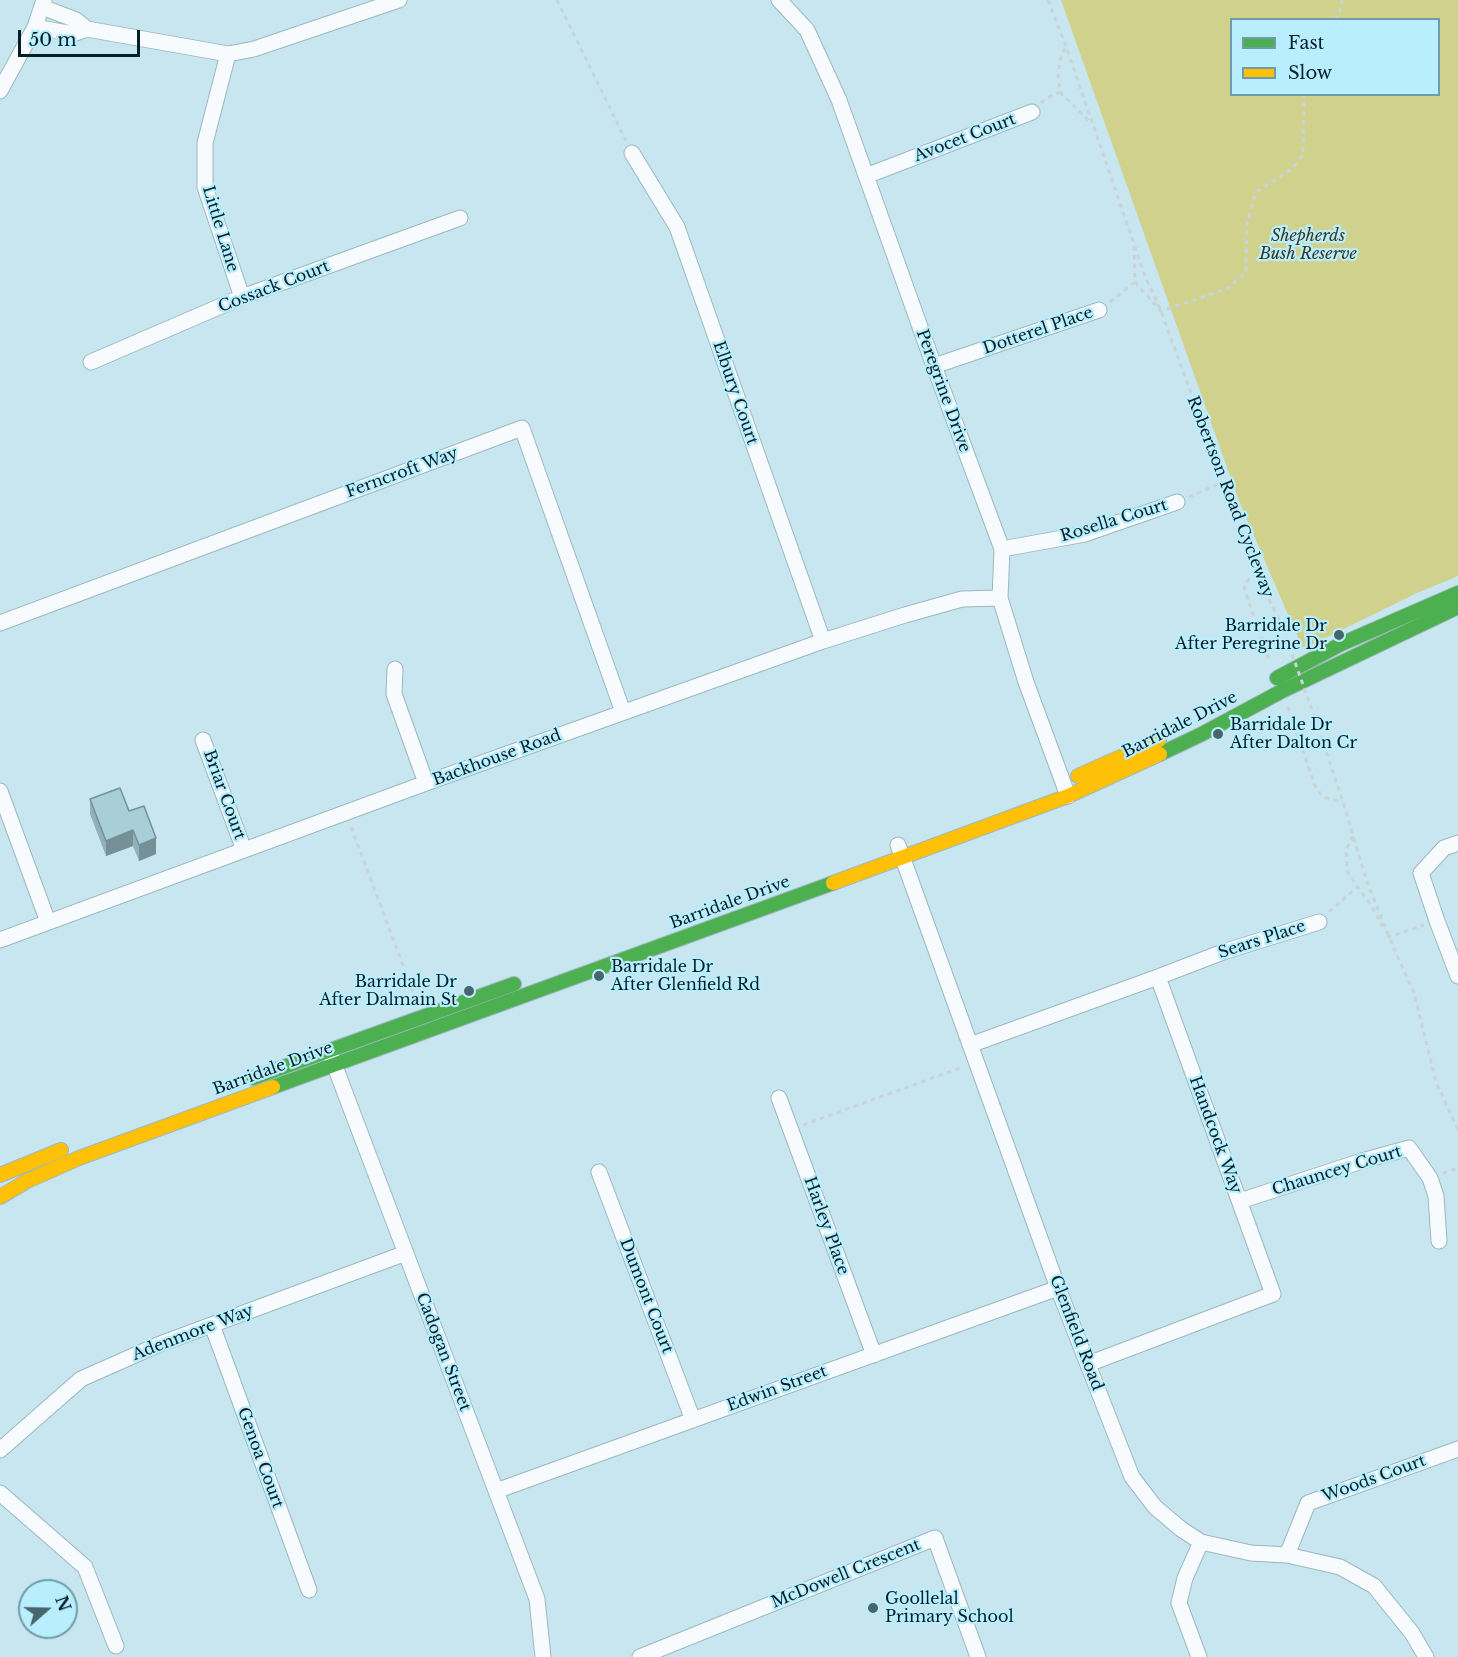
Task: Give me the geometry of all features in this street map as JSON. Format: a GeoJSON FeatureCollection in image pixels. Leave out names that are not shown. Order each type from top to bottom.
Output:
{"type":"FeatureCollection","features":[{"type":"Feature","properties":{"kind":"street"},"geometry":{"type":"LineString","coordinates":[[0,91],[35,27],[43,4],[76,20],[87,29],[228,54],[254,49],[399,0]]}},
{"type":"Feature","properties":{"kind":"street","name":"Peregrine Drive"},"geometry":{"type":"LineString","coordinates":[[783,1],[807,30],[839,100],[1002,549],[1000,598],[1026,682],[1066,789]]}},
{"type":"Feature","properties":{"kind":"street"},"geometry":{"type":"LineString","coordinates":[[35,27],[73,34],[87,29]]}},
{"type":"Feature","properties":{"kind":"street","name":"Little Lane"},"geometry":{"type":"LineString","coordinates":[[228,54],[205,143],[205,187],[242,297]]}},
{"type":"Feature","properties":{"kind":"street","name":"Avocet Court"},"geometry":{"type":"LineString","coordinates":[[866,176],[1032,112]]}},
{"type":"Feature","properties":{"kind":"street","name":"Elbury Court"},"geometry":{"type":"LineString","coordinates":[[632,153],[676,227],[823,641]]}},
{"type":"Feature","properties":{"kind":"street","name":"Cossack Court"},"geometry":{"type":"LineString","coordinates":[[91,362],[242,297],[460,218]]}},
{"type":"Feature","properties":{"kind":"street","name":"Dotterel Place"},"geometry":{"type":"LineString","coordinates":[[934,366],[1100,310]]}},
{"type":"Feature","properties":{"kind":"street","name":"Ferncroft Way"},"geometry":{"type":"LineString","coordinates":[[0,623],[522,428],[623,712]]}},
{"type":"Feature","properties":{"kind":"street","name":"Rosella Court"},"geometry":{"type":"LineString","coordinates":[[1002,549],[1085,534],[1177,502]]}},
{"type":"Feature","properties":{"kind":"street"},"geometry":{"type":"LineString","coordinates":[[1267,683],[1341,644],[1458,593]]}},
{"type":"Feature","properties":{"kind":"street","name":"Backhouse Road"},"geometry":{"type":"LineString","coordinates":[[0,940],[426,783],[823,641],[962,599],[1000,598]]}},
{"type":"Feature","properties":{"kind":"street","name":"Barridale Drive"},"geometry":{"type":"LineString","coordinates":[[0,1197],[27,1181],[72,1161],[332,1057],[1149,760],[1282,691],[1458,607]]}},
{"type":"Feature","properties":{"kind":"street"},"geometry":{"type":"LineString","coordinates":[[394,669],[394,694],[426,783]]}},
{"type":"Feature","properties":{"kind":"street","name":"Barridale Drive"},"geometry":{"type":"LineString","coordinates":[[1046,789],[1066,789],[1197,721]]}},
{"type":"Feature","properties":{"kind":"street","name":"Briar Court"},"geometry":{"type":"LineString","coordinates":[[203,740],[244,850]]}},
{"type":"Feature","properties":{"kind":"street"},"geometry":{"type":"LineString","coordinates":[[0,791],[48,922]]}},
{"type":"Feature","properties":{"kind":"street","name":"Barridale Drive"},"geometry":{"type":"LineString","coordinates":[[703,916],[900,852],[964,820]]}},
{"type":"Feature","properties":{"kind":"street"},"geometry":{"type":"LineString","coordinates":[[1458,843],[1444,848],[1421,873],[1458,976]]}},
{"type":"Feature","properties":{"kind":"street","name":"Glenfield Road"},"geometry":{"type":"LineString","coordinates":[[900,852],[1058,1288],[1132,1477],[1155,1507],[1201,1542],[1251,1554],[1287,1555],[1340,1567],[1374,1586],[1412,1633],[1426,1657]]}},
{"type":"Feature","properties":{"kind":"street","name":"Sears Place"},"geometry":{"type":"LineString","coordinates":[[1158,977],[1223,952],[1319,922]]}},
{"type":"Feature","properties":{"kind":"street"},"geometry":{"type":"LineString","coordinates":[[970,1045],[1158,977]]}},
{"type":"Feature","properties":{"kind":"street","name":"Handcock Way"},"geometry":{"type":"LineString","coordinates":[[1088,1364],[1273,1294],[1158,977]]}},
{"type":"Feature","properties":{"kind":"street","name":"Barridale Drive"},"geometry":{"type":"LineString","coordinates":[[244,1082],[332,1057],[422,1016],[527,979]]}},
{"type":"Feature","properties":{"kind":"street","name":"Cadogan Street"},"geometry":{"type":"LineString","coordinates":[[332,1057],[537,1599],[543,1657]]}},
{"type":"Feature","properties":{"kind":"street","name":"Harley Place"},"geometry":{"type":"LineString","coordinates":[[779,1098],[874,1354]]}},
{"type":"Feature","properties":{"kind":"street"},"geometry":{"type":"LineString","coordinates":[[0,1175],[74,1145]]}},
{"type":"Feature","properties":{"kind":"street","name":"Chauncey Court"},"geometry":{"type":"LineString","coordinates":[[1240,1201],[1408,1148],[1430,1178],[1436,1196],[1439,1241]]}},
{"type":"Feature","properties":{"kind":"street","name":"Dumont Court"},"geometry":{"type":"LineString","coordinates":[[599,1172],[693,1420]]}},
{"type":"Feature","properties":{"kind":"street","name":"Adenmore Way"},"geometry":{"type":"LineString","coordinates":[[0,1450],[81,1379],[160,1344],[406,1253]]}},
{"type":"Feature","properties":{"kind":"street","name":"Edwin Street"},"geometry":{"type":"LineString","coordinates":[[496,1491],[1058,1288]]}},
{"type":"Feature","properties":{"kind":"street","name":"Genoa Court"},"geometry":{"type":"LineString","coordinates":[[212,1325],[309,1590]]}},
{"type":"Feature","properties":{"kind":"street","name":"Woods Court"},"geometry":{"type":"LineString","coordinates":[[1287,1555],[1308,1503],[1458,1449]]}},
{"type":"Feature","properties":{"kind":"street"},"geometry":{"type":"LineString","coordinates":[[0,1493],[85,1567],[116,1646]]}},
{"type":"Feature","properties":{"kind":"street","name":"McDowell Crescent"},"geometry":{"type":"LineString","coordinates":[[640,1657],[935,1538],[978,1657]]}},
{"type":"Feature","properties":{"kind":"street"},"geometry":{"type":"LineString","coordinates":[[1199,1657],[1179,1603],[1185,1578],[1201,1542]]}},
{"type":"Feature","properties":{"kind":"path"},"geometry":{"type":"LineString","coordinates":[[557,0],[632,153]]}},
{"type":"Feature","properties":{"kind":"path","name":"Robertson Road Cycleway"},"geometry":{"type":"LineString","coordinates":[[1048,0],[1145,276],[1161,311],[1258,575],[1282,629],[1315,718],[1366,879],[1414,993],[1436,1082],[1458,1130]]}},
{"type":"Feature","properties":{"kind":"path"},"geometry":{"type":"LineString","coordinates":[[1336,18],[1342,0]]}},
{"type":"Feature","properties":{"kind":"path"},"geometry":{"type":"LineString","coordinates":[[1066,46],[1058,74],[1060,92],[1092,124]]}},
{"type":"Feature","properties":{"kind":"path","name":"Avocet Court"},"geometry":{"type":"LineString","coordinates":[[1032,112],[1045,99],[1060,92]]}},
{"type":"Feature","properties":{"kind":"path"},"geometry":{"type":"LineString","coordinates":[[1134,244],[1135,282],[1161,311],[1227,289],[1246,272],[1247,222],[1256,192],[1293,168],[1303,154],[1304,96]]}},
{"type":"Feature","properties":{"kind":"path","name":"Dotterel Place"},"geometry":{"type":"LineString","coordinates":[[1100,310],[1135,282]]}},
{"type":"Feature","properties":{"kind":"path","name":"Rosella Court"},"geometry":{"type":"LineString","coordinates":[[1177,502],[1223,482]]}},
{"type":"Feature","properties":{"kind":"path"},"geometry":{"type":"LineString","coordinates":[[1258,575],[1248,580],[1244,588],[1272,666]]}},
{"type":"Feature","properties":{"kind":"path"},"geometry":{"type":"LineString","coordinates":[[1286,700],[1316,786],[1323,797],[1343,802]]}},
{"type":"Feature","properties":{"kind":"path"},"geometry":{"type":"LineString","coordinates":[[346,813],[422,1016]]}},
{"type":"Feature","properties":{"kind":"path"},"geometry":{"type":"LineString","coordinates":[[1353,836],[1346,849],[1348,873],[1372,907],[1389,937],[1437,921]]}},
{"type":"Feature","properties":{"kind":"path","name":"Sears Place"},"geometry":{"type":"LineString","coordinates":[[1319,922],[1357,887]]}},
{"type":"Feature","properties":{"kind":"path"},"geometry":{"type":"LineString","coordinates":[[790,1130],[976,1062]]}},
{"type":"Feature","properties":{"kind":"green space","name":"Shepherds Bush Reserve"},"geometry":{"type":"Polygon","coordinates":[[[1061,0],[1458,0],[1458,576],[1417,593],[1305,648],[1302,647],[1239,501],[1061,0]]]}},
{"type":"Feature","properties":{"kind":"building"},"geometry":{"type":"Polygon","coordinates":[[[120,788],[129,811],[144,806],[156,838],[139,845],[133,830],[106,841],[90,799],[120,788]]]}},
{"type":"Feature","properties":{"kind":"traffic: fast"},"geometry":{"type":"LineString","coordinates":[[1277,678],[1341,644],[1458,593]]}},
{"type":"Feature","properties":{"kind":"traffic: fast"},"geometry":{"type":"LineString","coordinates":[[1160,754],[1282,691],[1458,607]]}},
{"type":"Feature","properties":{"kind":"traffic: fast"},"geometry":{"type":"LineString","coordinates":[[273,1087],[833,883]]}},
{"type":"Feature","properties":{"kind":"traffic: fast"},"geometry":{"type":"LineString","coordinates":[[253,1078],[514,984]]}},
{"type":"Feature","properties":{"kind":"traffic: slow"},"geometry":{"type":"LineString","coordinates":[[1078,776],[1159,740]]}},
{"type":"Feature","properties":{"kind":"traffic: slow"},"geometry":{"type":"LineString","coordinates":[[833,883],[1068,796],[1160,754]]}},
{"type":"Feature","properties":{"kind":"traffic: slow"},"geometry":{"type":"LineString","coordinates":[[0,1197],[27,1181],[79,1158],[273,1087]]}},
{"type":"Feature","properties":{"kind":"traffic: slow"},"geometry":{"type":"LineString","coordinates":[[0,1175],[61,1150]]}},
{"type":"Feature","properties":{"kind":"place","name":"Barridale Dr After Peregrine Dr"},"geometry":{"type":"Point","coordinates":[1339,635]}},
{"type":"Feature","properties":{"kind":"place","name":"Barridale Dr After Dalton Cr"},"geometry":{"type":"Point","coordinates":[1218,734]}},
{"type":"Feature","properties":{"kind":"place","name":"Barridale Dr After Glenfield Rd"},"geometry":{"type":"Point","coordinates":[599,976]}},
{"type":"Feature","properties":{"kind":"place","name":"Barridale Dr After Dalmain St"},"geometry":{"type":"Point","coordinates":[469,991]}},
{"type":"Feature","properties":{"kind":"place","name":"Goollelal Primary School"},"geometry":{"type":"Point","coordinates":[873,1608]}}]}
